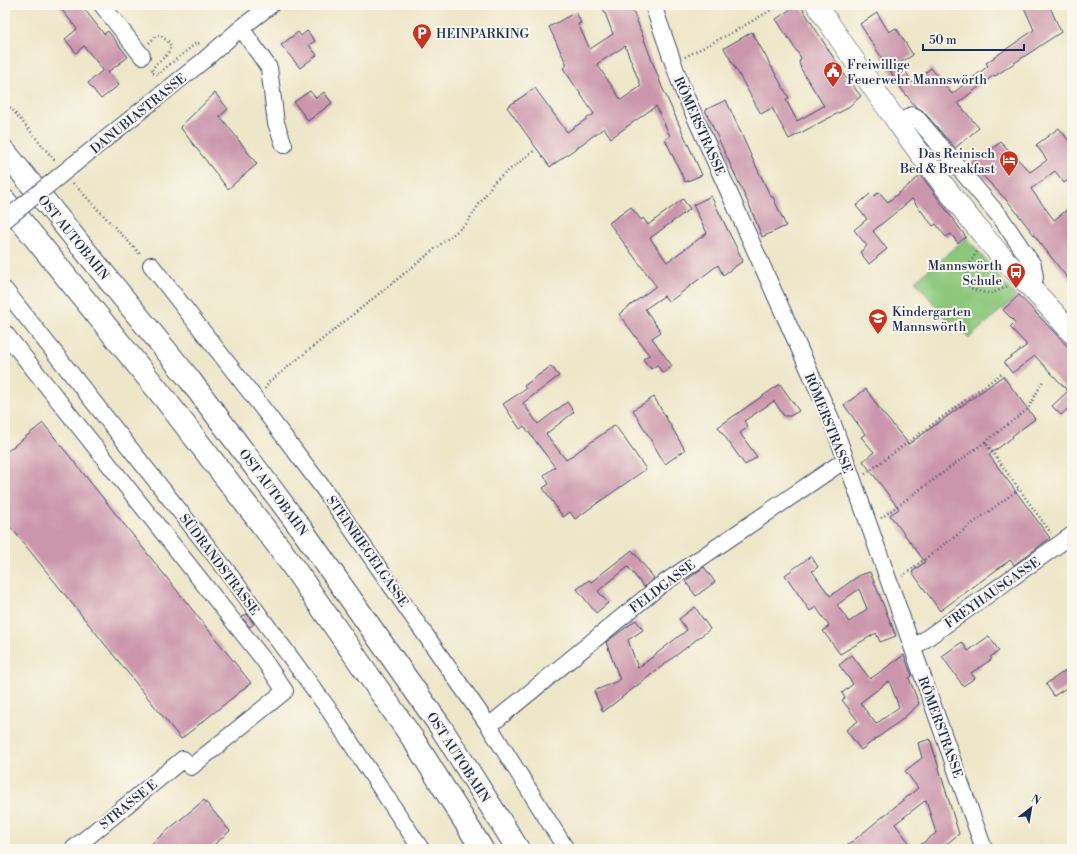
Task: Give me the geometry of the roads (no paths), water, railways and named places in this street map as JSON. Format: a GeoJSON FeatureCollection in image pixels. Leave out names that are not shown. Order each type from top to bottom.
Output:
{"type":"FeatureCollection","features":[{"type":"Feature","properties":{"kind":"highway","name":"OST AUTOBAHN"},"geometry":{"type":"LineString","coordinates":[[5,152],[190,380],[300,528],[440,726],[518,849]]}},
{"type":"Feature","properties":{"kind":"highway"},"geometry":{"type":"LineString","coordinates":[[5,201],[165,399],[282,551],[413,740],[482,849]]}},
{"type":"Feature","properties":{"kind":"main road"},"geometry":{"type":"LineString","coordinates":[[817,5],[898,124],[945,186],[988,241],[1072,333]]}},
{"type":"Feature","properties":{"kind":"street"},"geometry":{"type":"LineString","coordinates":[[102,5],[141,54]]}},
{"type":"Feature","properties":{"kind":"street","name":"DANUBIASTRASSE"},"geometry":{"type":"LineString","coordinates":[[5,220],[72,173],[241,28],[271,5]]}},
{"type":"Feature","properties":{"kind":"street","name":"RÖMERSTRASSE"},"geometry":{"type":"LineString","coordinates":[[653,5],[682,88],[832,421],[984,849]]}},
{"type":"Feature","properties":{"kind":"street"},"geometry":{"type":"LineString","coordinates":[[241,28],[269,68],[276,123],[284,145]]}},
{"type":"Feature","properties":{"kind":"street"},"geometry":{"type":"LineString","coordinates":[[898,124],[912,115],[916,117],[1001,218],[1033,265],[1035,276],[1026,283]]}},
{"type":"Feature","properties":{"kind":"street"},"geometry":{"type":"LineString","coordinates":[[945,186],[963,172]]}},
{"type":"Feature","properties":{"kind":"street","name":"STEINRIEGELGASSE"},"geometry":{"type":"LineString","coordinates":[[151,265],[258,401],[323,488],[490,726],[566,849]]}},
{"type":"Feature","properties":{"kind":"street","name":"SÜDRANDSTRASSE"},"geometry":{"type":"LineString","coordinates":[[5,290],[228,571],[327,707],[421,849]]}},
{"type":"Feature","properties":{"kind":"street","name":"STRASSE E"},"geometry":{"type":"LineString","coordinates":[[5,333],[258,653],[285,691],[191,767],[183,759],[73,849]]}},
{"type":"Feature","properties":{"kind":"street","name":"FELDGASSE"},"geometry":{"type":"LineString","coordinates":[[490,726],[661,585],[845,460]]}},
{"type":"Feature","properties":{"kind":"street","name":"FREYHAUSGASSE"},"geometry":{"type":"LineString","coordinates":[[913,648],[1066,540]]}},
{"type":"Feature","properties":{"kind":"place","name":"HEINPARKING"},"geometry":{"type":"Point","coordinates":[422,50]}},
{"type":"Feature","properties":{"kind":"place","name":"Freiwillige Feuerwehr Mannswörth"},"geometry":{"type":"Point","coordinates":[833,88]}},
{"type":"Feature","properties":{"kind":"place","name":"Das Reinisch Bed & Breakfast"},"geometry":{"type":"Point","coordinates":[1009,177]}},
{"type":"Feature","properties":{"kind":"place","name":"Mannswörth Schule"},"geometry":{"type":"Point","coordinates":[1016,289]}},
{"type":"Feature","properties":{"kind":"place","name":"Kindergarten Mannswörth"},"geometry":{"type":"Point","coordinates":[878,335]}}]}
